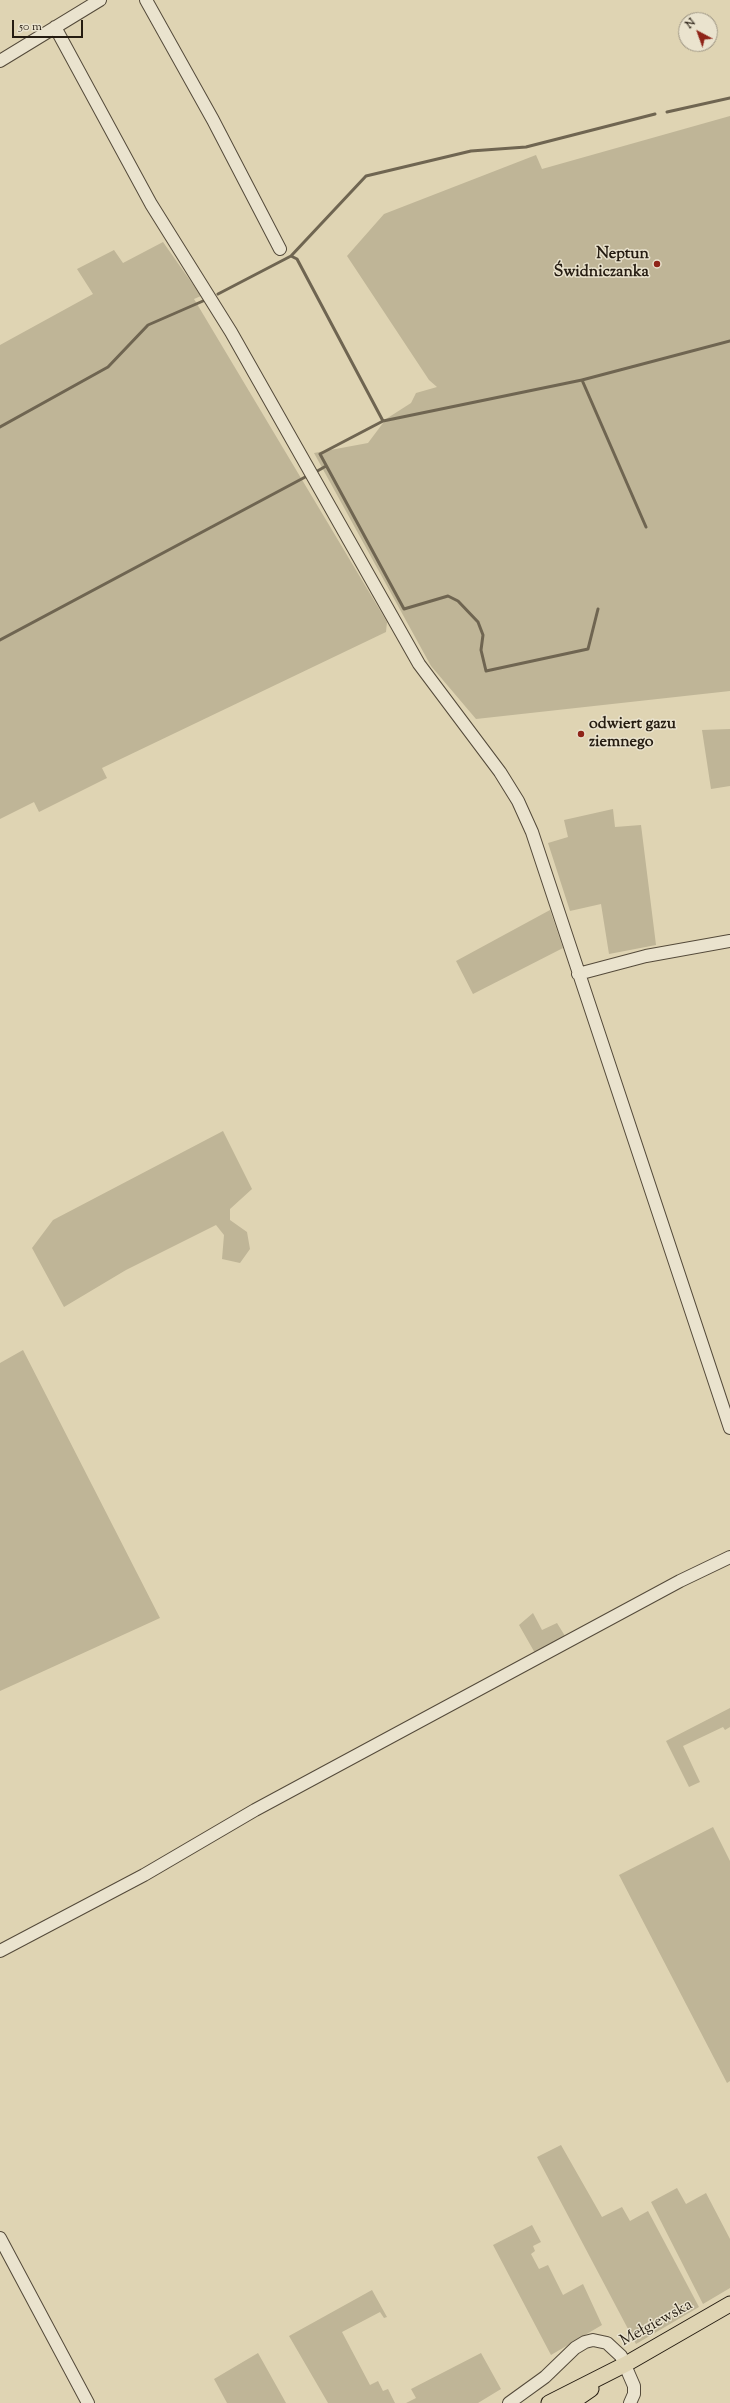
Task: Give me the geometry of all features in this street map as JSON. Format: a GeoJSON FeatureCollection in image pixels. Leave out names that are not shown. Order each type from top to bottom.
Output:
{"type":"FeatureCollection","features":[{"type":"Feature","properties":{"kind":"main road","name":"Mełgiewska"},"geometry":{"type":"LineString","coordinates":[[626,2364],[730,2304]]}},
{"type":"Feature","properties":{"kind":"main road"},"geometry":{"type":"LineString","coordinates":[[549,2403],[626,2364]]}},
{"type":"Feature","properties":{"kind":"main road"},"geometry":{"type":"LineString","coordinates":[[571,2403],[626,2364]]}},
{"type":"Feature","properties":{"kind":"street"},"geometry":{"type":"LineString","coordinates":[[0,61],[100,0]]}},
{"type":"Feature","properties":{"kind":"street"},"geometry":{"type":"LineString","coordinates":[[146,0],[214,120],[280,248]]}},
{"type":"Feature","properties":{"kind":"street"},"geometry":{"type":"LineString","coordinates":[[55,28],[151,204],[209,294],[418,664],[500,772],[518,801],[532,832],[730,1428]]}},
{"type":"Feature","properties":{"kind":"street"},"geometry":{"type":"LineString","coordinates":[[578,974],[646,956],[730,940]]}},
{"type":"Feature","properties":{"kind":"street"},"geometry":{"type":"LineString","coordinates":[[0,1951],[144,1874],[255,1810],[680,1581],[730,1557]]}},
{"type":"Feature","properties":{"kind":"street"},"geometry":{"type":"LineString","coordinates":[[0,2238],[88,2403]]}},
{"type":"Feature","properties":{"kind":"street","name":"Mełgiewska"},"geometry":{"type":"LineString","coordinates":[[509,2403],[530,2388],[575,2348],[585,2342],[599,2340],[607,2343],[618,2352],[626,2364]]}},
{"type":"Feature","properties":{"kind":"street"},"geometry":{"type":"LineString","coordinates":[[626,2364],[634,2386],[634,2394],[630,2403]]}},
{"type":"Feature","properties":{"kind":"shaded area"},"geometry":{"type":"Polygon","coordinates":[[[730,116],[730,691],[476,719],[431,666],[314,453],[368,443],[386,419],[411,403],[416,393],[437,387],[429,380],[347,256],[384,214],[536,155],[542,169],[730,116]]]}},
{"type":"Feature","properties":{"kind":"shaded area"},"geometry":{"type":"Polygon","coordinates":[[[163,242],[201,296],[194,299],[387,622],[386,632],[102,768],[107,778],[39,812],[34,802],[0,819],[0,345],[93,294],[77,269],[114,250],[123,263],[163,242]]]}},
{"type":"Feature","properties":{"kind":"shaded area"},"geometry":{"type":"Polygon","coordinates":[[[730,729],[730,786],[711,789],[702,730],[730,729]]]}},
{"type":"Feature","properties":{"kind":"shaded area"},"geometry":{"type":"Polygon","coordinates":[[[613,809],[615,827],[641,825],[656,945],[609,954],[601,904],[570,911],[548,843],[568,837],[564,820],[613,809]]]}},
{"type":"Feature","properties":{"kind":"shaded area"},"geometry":{"type":"Polygon","coordinates":[[[550,910],[563,948],[473,994],[456,961],[550,910]]]}},
{"type":"Feature","properties":{"kind":"shaded area"},"geometry":{"type":"Polygon","coordinates":[[[223,1131],[252,1189],[230,1209],[230,1220],[247,1232],[250,1249],[240,1263],[222,1259],[224,1235],[216,1225],[126,1270],[64,1307],[32,1248],[53,1220],[223,1131]]]}},
{"type":"Feature","properties":{"kind":"shaded area"},"geometry":{"type":"Polygon","coordinates":[[[23,1350],[160,1618],[0,1691],[0,1363],[23,1350]]]}},
{"type":"Feature","properties":{"kind":"shaded area"},"geometry":{"type":"Polygon","coordinates":[[[533,1613],[542,1630],[557,1623],[565,1636],[535,1653],[519,1625],[533,1613]]]}},
{"type":"Feature","properties":{"kind":"shaded area"},"geometry":{"type":"Polygon","coordinates":[[[730,1708],[730,1727],[725,1730],[723,1727],[683,1746],[700,1782],[689,1787],[666,1741],[730,1708]]]}},
{"type":"Feature","properties":{"kind":"shaded area"},"geometry":{"type":"Polygon","coordinates":[[[713,1827],[730,1861],[730,2081],[727,2083],[619,1875],[713,1827]]]}},
{"type":"Feature","properties":{"kind":"shaded area"},"geometry":{"type":"Polygon","coordinates":[[[561,2145],[602,2217],[622,2207],[630,2221],[648,2211],[699,2307],[636,2344],[537,2157],[561,2145]]]}},
{"type":"Feature","properties":{"kind":"shaded area"},"geometry":{"type":"Polygon","coordinates":[[[677,2188],[686,2204],[706,2193],[730,2239],[730,2288],[703,2304],[651,2202],[677,2188]]]}},
{"type":"Feature","properties":{"kind":"shaded area"},"geometry":{"type":"Polygon","coordinates":[[[532,2225],[541,2242],[533,2246],[535,2251],[531,2254],[539,2269],[548,2265],[563,2295],[583,2284],[602,2325],[551,2355],[493,2245],[532,2225]]]}},
{"type":"Feature","properties":{"kind":"shaded area"},"geometry":{"type":"Polygon","coordinates":[[[372,2290],[387,2317],[384,2318],[380,2312],[342,2332],[370,2385],[378,2381],[383,2391],[388,2389],[395,2403],[328,2403],[289,2336],[372,2290]]]}},
{"type":"Feature","properties":{"kind":"shaded area"},"geometry":{"type":"Polygon","coordinates":[[[258,2353],[286,2403],[227,2403],[214,2379],[258,2353]]]}},
{"type":"Feature","properties":{"kind":"shaded area"},"geometry":{"type":"Polygon","coordinates":[[[481,2353],[501,2389],[478,2403],[406,2403],[416,2398],[411,2389],[481,2353]]]}},
{"type":"Feature","properties":{"kind":"waterway"},"geometry":{"type":"LineString","coordinates":[[667,112],[730,98]]}},
{"type":"Feature","properties":{"kind":"waterway"},"geometry":{"type":"LineString","coordinates":[[383,421],[297,259],[291,256],[366,176],[471,151],[526,147],[655,114]]}},
{"type":"Feature","properties":{"kind":"waterway"},"geometry":{"type":"LineString","coordinates":[[218,294],[291,256]]}},
{"type":"Feature","properties":{"kind":"waterway"},"geometry":{"type":"LineString","coordinates":[[0,427],[108,367],[148,325],[203,301]]}},
{"type":"Feature","properties":{"kind":"waterway"},"geometry":{"type":"LineString","coordinates":[[598,609],[588,649],[486,671],[481,650],[483,635],[478,622],[458,601],[448,596],[404,609],[320,454],[383,421],[582,380],[730,341]]}},
{"type":"Feature","properties":{"kind":"waterway"},"geometry":{"type":"LineString","coordinates":[[582,380],[646,527]]}},
{"type":"Feature","properties":{"kind":"waterway"},"geometry":{"type":"LineString","coordinates":[[314,473],[326,466]]}},
{"type":"Feature","properties":{"kind":"waterway"},"geometry":{"type":"LineString","coordinates":[[0,640],[309,475]]}},
{"type":"Feature","properties":{"kind":"place","name":"Neptun Świdniczanka"},"geometry":{"type":"Point","coordinates":[657,264]}},
{"type":"Feature","properties":{"kind":"place","name":"odwiert gazu ziemnego"},"geometry":{"type":"Point","coordinates":[581,734]}}]}
